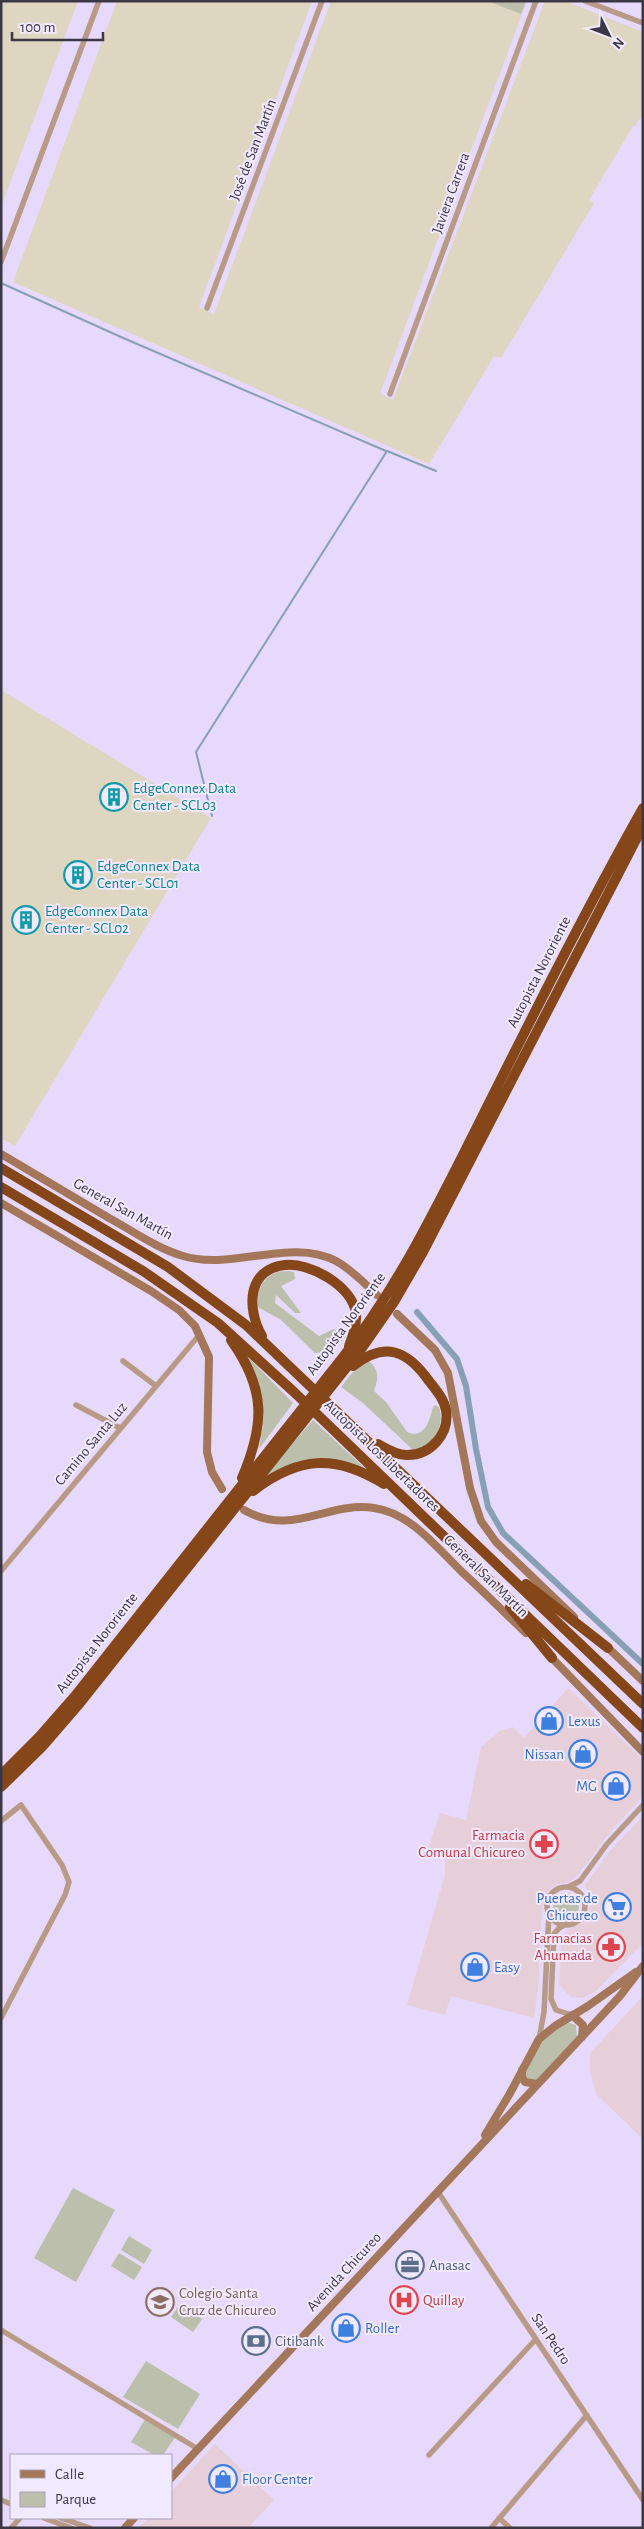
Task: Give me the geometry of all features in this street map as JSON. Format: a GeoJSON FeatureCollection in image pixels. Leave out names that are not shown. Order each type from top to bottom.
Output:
{"type":"FeatureCollection","features":[{"type":"Feature","properties":{"kind":"highway","name":"Autopista Nororiente"},"geometry":{"type":"LineString","coordinates":[[1,1787],[66,1721],[295,1432],[335,1375],[343,1357],[383,1303],[414,1250],[580,924],[643,808]]}},
{"type":"Feature","properties":{"kind":"highway","name":"Autopista Nororiente"},"geometry":{"type":"LineString","coordinates":[[1,1775],[40,1737],[75,1696],[292,1422],[383,1319],[414,1269],[643,826]]}},
{"type":"Feature","properties":{"kind":"highway","name":"Autopista Los Libertadores"},"geometry":{"type":"LineString","coordinates":[[1,1168],[168,1267],[228,1310],[366,1438],[643,1704]]}},
{"type":"Feature","properties":{"kind":"highway","name":"Autopista Los Libertadores"},"geometry":{"type":"LineString","coordinates":[[1,1187],[143,1271],[218,1323],[268,1368],[643,1728]]}},
{"type":"Feature","properties":{"kind":"highway"},"geometry":{"type":"LineString","coordinates":[[266,1344],[253,1319],[251,1305],[253,1289],[262,1276],[272,1269],[295,1265],[336,1283],[351,1299],[356,1312],[356,1324],[343,1357]]}},
{"type":"Feature","properties":{"kind":"highway"},"geometry":{"type":"LineString","coordinates":[[218,1323],[248,1368],[259,1402],[257,1438],[236,1492]]}},
{"type":"Feature","properties":{"kind":"highway"},"geometry":{"type":"LineString","coordinates":[[335,1375],[368,1355],[383,1351],[393,1352],[413,1362],[443,1401],[446,1417],[443,1433],[433,1446],[423,1452],[412,1455],[400,1454],[366,1438]]}},
{"type":"Feature","properties":{"kind":"highway"},"geometry":{"type":"LineString","coordinates":[[233,1510],[250,1493],[270,1479],[296,1466],[316,1462],[340,1464],[356,1469],[405,1499]]}},
{"type":"Feature","properties":{"kind":"highway"},"geometry":{"type":"LineString","coordinates":[[496,1562],[608,1648]]}},
{"type":"Feature","properties":{"kind":"highway"},"geometry":{"type":"LineString","coordinates":[[482,1572],[552,1658]]}},
{"type":"Feature","properties":{"kind":"street"},"geometry":{"type":"LineString","coordinates":[[1,262],[98,1]]}},
{"type":"Feature","properties":{"kind":"street","name":"José de San Martín"},"geometry":{"type":"LineString","coordinates":[[207,308],[322,1]]}},
{"type":"Feature","properties":{"kind":"street","name":"Javiera Carrera"},"geometry":{"type":"LineString","coordinates":[[390,394],[536,1]]}},
{"type":"Feature","properties":{"kind":"street"},"geometry":{"type":"LineString","coordinates":[[584,1],[643,23]]}},
{"type":"Feature","properties":{"kind":"street","name":"General San Martín"},"geometry":{"type":"LineString","coordinates":[[1,1154],[142,1237],[174,1253],[212,1260],[301,1253],[318,1254],[342,1265],[377,1295]]}},
{"type":"Feature","properties":{"kind":"street"},"geometry":{"type":"LineString","coordinates":[[1,1203],[173,1305],[190,1320],[200,1334],[208,1351],[210,1370],[207,1452],[212,1472],[222,1490]]}},
{"type":"Feature","properties":{"kind":"street","name":"General San Martín"},"geometry":{"type":"LineString","coordinates":[[397,1314],[435,1350],[448,1373],[470,1488],[478,1513],[486,1528],[521,1566],[643,1682]]}},
{"type":"Feature","properties":{"kind":"street","name":"Camino Santa Luz"},"geometry":{"type":"LineString","coordinates":[[1,1571],[200,1334]]}},
{"type":"Feature","properties":{"kind":"street"},"geometry":{"type":"LineString","coordinates":[[123,1361],[156,1386]]}},
{"type":"Feature","properties":{"kind":"street"},"geometry":{"type":"LineString","coordinates":[[76,1405],[120,1428]]}},
{"type":"Feature","properties":{"kind":"street","name":"General San Martín"},"geometry":{"type":"LineString","coordinates":[[244,1510],[262,1518],[284,1522],[358,1507],[374,1508],[396,1514],[422,1533],[552,1658],[643,1752]]}},
{"type":"Feature","properties":{"kind":"street"},"geometry":{"type":"LineString","coordinates":[[1,1821],[19,1805],[23,1806],[62,1865],[69,1882],[65,1895],[1,2018]]}},
{"type":"Feature","properties":{"kind":"street"},"geometry":{"type":"LineString","coordinates":[[539,2039],[544,2012],[548,1902],[550,1895],[556,1890],[568,1887],[583,1877],[607,1844],[643,1805]]}},
{"type":"Feature","properties":{"kind":"street"},"geometry":{"type":"LineString","coordinates":[[582,2037],[582,2025],[572,2015],[556,2010],[551,1999],[554,1934],[558,1928],[573,1923],[581,1916],[584,1906],[581,1895],[583,1877]]}},
{"type":"Feature","properties":{"kind":"street"},"geometry":{"type":"LineString","coordinates":[[568,1887],[581,1895]]}},
{"type":"Feature","properties":{"kind":"street"},"geometry":{"type":"LineString","coordinates":[[549,1913],[554,1920],[566,1924]]}},
{"type":"Feature","properties":{"kind":"street","name":"Avenida Chicureo"},"geometry":{"type":"LineString","coordinates":[[475,2150],[510,2095],[539,2039],[642,1967]]}},
{"type":"Feature","properties":{"kind":"street","name":"Avenida Chicureo"},"geometry":{"type":"LineString","coordinates":[[172,2477],[582,2037],[624,1991],[642,1967]]}},
{"type":"Feature","properties":{"kind":"street"},"geometry":{"type":"LineString","coordinates":[[522,2070],[521,2076],[525,2082],[537,2084]]}},
{"type":"Feature","properties":{"kind":"street","name":"San Pedro"},"geometry":{"type":"LineString","coordinates":[[438,2192],[643,2500]]}},
{"type":"Feature","properties":{"kind":"street"},"geometry":{"type":"LineString","coordinates":[[1,2330],[198,2449]]}},
{"type":"Feature","properties":{"kind":"street"},"geometry":{"type":"LineString","coordinates":[[429,2455],[536,2339]]}},
{"type":"Feature","properties":{"kind":"street"},"geometry":{"type":"LineString","coordinates":[[491,2528],[587,2415]]}},
{"type":"Feature","properties":{"kind":"street"},"geometry":{"type":"LineString","coordinates":[[499,2518],[510,2528]]}},
{"type":"Feature","properties":{"kind":"street"},"geometry":{"type":"LineString","coordinates":[[47,2519],[71,2528]]}},
{"type":"Feature","properties":{"kind":"street"},"geometry":{"type":"LineString","coordinates":[[64,2519],[90,2528]]}},
{"type":"Feature","properties":{"kind":"shaded area"},"geometry":{"type":"Polygon","coordinates":[[[1,1],[78,1],[1,207],[1,1]]]}},
{"type":"Feature","properties":{"kind":"shaded area"},"geometry":{"type":"Polygon","coordinates":[[[117,1],[312,1],[199,307],[214,314],[331,1],[527,1],[380,394],[393,400],[545,1],[565,1],[643,32],[643,114],[635,126],[633,126],[589,200],[594,203],[501,358],[494,356],[429,464],[13,282],[117,1]]]}},
{"type":"Feature","properties":{"kind":"shaded area"},"geometry":{"type":"Polygon","coordinates":[[[1,690],[211,818],[15,1146],[1,1138],[1,690]]]}},
{"type":"Feature","properties":{"kind":"shaded area"},"geometry":{"type":"Polygon","coordinates":[[[568,1688],[643,1760],[643,1796],[613,1829],[577,1876],[569,1882],[557,1884],[550,1889],[545,1898],[542,1910],[538,1989],[534,2018],[451,1996],[445,2015],[407,2005],[445,1875],[445,1858],[427,1852],[440,1813],[466,1820],[481,1747],[500,1731],[513,1727],[524,1738],[568,1688]]]}},
{"type":"Feature","properties":{"kind":"shaded area","name":"Puertas de Chicureo"},"geometry":{"type":"Polygon","coordinates":[[[643,1816],[643,1943],[595,1992],[582,1998],[571,1997],[559,1985],[562,1935],[587,1917],[591,1901],[585,1885],[608,1853],[643,1816]]]}},
{"type":"Feature","properties":{"kind":"shaded area"},"geometry":{"type":"Polygon","coordinates":[[[643,1996],[643,2139],[596,2094],[590,2070],[590,2053],[643,1996]]]}},
{"type":"Feature","properties":{"kind":"shaded area"},"geometry":{"type":"Polygon","coordinates":[[[215,2444],[274,2500],[248,2528],[139,2528],[147,2519],[172,2519],[172,2491],[215,2444]]]}},
{"type":"Feature","properties":{"kind":"green space"},"geometry":{"type":"Polygon","coordinates":[[[488,1],[526,1],[521,14],[488,1]]]}},
{"type":"Feature","properties":{"kind":"green space"},"geometry":{"type":"Polygon","coordinates":[[[294,1272],[295,1279],[281,1286],[301,1313],[295,1313],[276,1295],[275,1303],[319,1336],[334,1329],[346,1336],[332,1352],[315,1353],[281,1320],[258,1307],[258,1293],[264,1281],[274,1273],[294,1272]]]}},
{"type":"Feature","properties":{"kind":"green space"},"geometry":{"type":"Polygon","coordinates":[[[243,1352],[293,1403],[259,1449],[263,1425],[262,1403],[243,1352]]]}},
{"type":"Feature","properties":{"kind":"green space"},"geometry":{"type":"Polygon","coordinates":[[[369,1361],[373,1364],[377,1375],[374,1391],[386,1402],[407,1432],[413,1434],[422,1431],[426,1427],[433,1407],[435,1405],[439,1407],[439,1429],[432,1441],[420,1448],[412,1449],[363,1403],[341,1387],[357,1368],[369,1361]]]}},
{"type":"Feature","properties":{"kind":"green space"},"geometry":{"type":"Polygon","coordinates":[[[313,1420],[373,1476],[336,1460],[272,1477],[267,1473],[313,1420]]]}},
{"type":"Feature","properties":{"kind":"green space"},"geometry":{"type":"Polygon","coordinates":[[[566,1893],[575,1897],[579,1906],[575,1915],[566,1919],[557,1915],[553,1906],[557,1897],[566,1893]]]}},
{"type":"Feature","properties":{"kind":"green space"},"geometry":{"type":"Polygon","coordinates":[[[567,2022],[576,2025],[577,2037],[536,2081],[529,2081],[525,2077],[526,2068],[533,2052],[546,2038],[567,2022]]]}},
{"type":"Feature","properties":{"kind":"green space"},"geometry":{"type":"Polygon","coordinates":[[[73,2188],[115,2210],[76,2282],[34,2258],[73,2188]]]}},
{"type":"Feature","properties":{"kind":"green space"},"geometry":{"type":"Polygon","coordinates":[[[129,2236],[152,2250],[144,2264],[121,2250],[129,2236]]]}},
{"type":"Feature","properties":{"kind":"green space"},"geometry":{"type":"Polygon","coordinates":[[[119,2253],[142,2267],[134,2280],[111,2266],[119,2253]]]}},
{"type":"Feature","properties":{"kind":"green space"},"geometry":{"type":"Polygon","coordinates":[[[180,2304],[202,2319],[193,2332],[171,2317],[180,2304]]]}},
{"type":"Feature","properties":{"kind":"green space"},"geometry":{"type":"Polygon","coordinates":[[[146,2361],[200,2394],[178,2429],[123,2397],[146,2361]]]}},
{"type":"Feature","properties":{"kind":"green space"},"geometry":{"type":"Polygon","coordinates":[[[146,2418],[176,2436],[164,2454],[152,2454],[131,2442],[146,2418]]]}},
{"type":"Feature","properties":{"kind":"waterway"},"geometry":{"type":"LineString","coordinates":[[1,283],[386,451]]}},
{"type":"Feature","properties":{"kind":"waterway"},"geometry":{"type":"LineString","coordinates":[[212,816],[196,752],[387,451],[436,471]]}},
{"type":"Feature","properties":{"kind":"waterway"},"geometry":{"type":"LineString","coordinates":[[417,1312],[457,1359],[466,1386],[488,1507],[503,1533],[643,1664]]}},
{"type":"Feature","properties":{"kind":"place","name":"EdgeConnex Data Center - SCL03"},"geometry":{"type":"Point","coordinates":[114,797]}},
{"type":"Feature","properties":{"kind":"place","name":"EdgeConnex Data Center - SCL01"},"geometry":{"type":"Point","coordinates":[78,875]}},
{"type":"Feature","properties":{"kind":"place","name":"EdgeConnex Data Center - SCL02"},"geometry":{"type":"Point","coordinates":[26,920]}},
{"type":"Feature","properties":{"kind":"place","name":"Lexus"},"geometry":{"type":"Point","coordinates":[549,1721]}},
{"type":"Feature","properties":{"kind":"place","name":"Nissan"},"geometry":{"type":"Point","coordinates":[583,1754]}},
{"type":"Feature","properties":{"kind":"place","name":"MG"},"geometry":{"type":"Point","coordinates":[616,1786]}},
{"type":"Feature","properties":{"kind":"place","name":"Farmacia Comunal Chicureo"},"geometry":{"type":"Point","coordinates":[544,1844]}},
{"type":"Feature","properties":{"kind":"place","name":"Puertas de Chicureo"},"geometry":{"type":"Point","coordinates":[617,1907]}},
{"type":"Feature","properties":{"kind":"place","name":"Farmacias Ahumada"},"geometry":{"type":"Point","coordinates":[611,1947]}},
{"type":"Feature","properties":{"kind":"place","name":"Easy"},"geometry":{"type":"Point","coordinates":[475,1967]}},
{"type":"Feature","properties":{"kind":"place","name":"Anasac"},"geometry":{"type":"Point","coordinates":[410,2265]}},
{"type":"Feature","properties":{"kind":"place","name":"Quillay"},"geometry":{"type":"Point","coordinates":[404,2300]}},
{"type":"Feature","properties":{"kind":"place","name":"Colegio Santa Cruz de Chicureo"},"geometry":{"type":"Point","coordinates":[160,2302]}},
{"type":"Feature","properties":{"kind":"place","name":"Roller"},"geometry":{"type":"Point","coordinates":[346,2328]}},
{"type":"Feature","properties":{"kind":"place","name":"Citibank"},"geometry":{"type":"Point","coordinates":[256,2341]}},
{"type":"Feature","properties":{"kind":"place","name":"Floor Center"},"geometry":{"type":"Point","coordinates":[223,2479]}}]}
